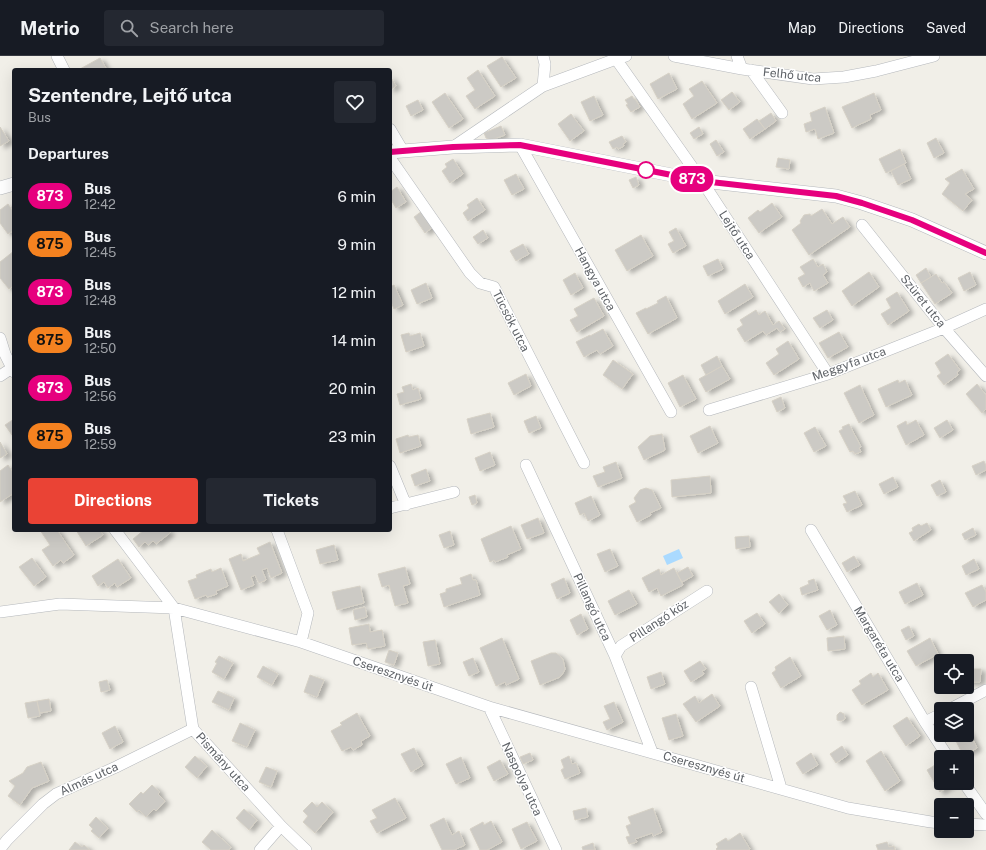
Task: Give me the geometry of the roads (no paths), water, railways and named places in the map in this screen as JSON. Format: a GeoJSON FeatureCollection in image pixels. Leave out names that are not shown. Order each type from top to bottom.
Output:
{"type":"FeatureCollection","features":[{"type":"Feature","properties":{"kind":"street"},"geometry":{"type":"LineString","coordinates":[[57,56],[63,68]]}},
{"type":"Feature","properties":{"kind":"street"},"geometry":{"type":"LineString","coordinates":[[543,56],[545,64],[543,86]]}},
{"type":"Feature","properties":{"kind":"street","name":"Felhő utca"},"geometry":{"type":"LineString","coordinates":[[674,56],[747,70],[813,79],[844,77],[876,71],[934,56]]}},
{"type":"Feature","properties":{"kind":"street"},"geometry":{"type":"LineString","coordinates":[[737,56],[782,113]]}},
{"type":"Feature","properties":{"kind":"street"},"geometry":{"type":"LineString","coordinates":[[453,147],[543,86],[621,57]]}},
{"type":"Feature","properties":{"kind":"street","name":"Lejtő utca"},"geometry":{"type":"LineString","coordinates":[[621,57],[828,374]]}},
{"type":"Feature","properties":{"kind":"street"},"geometry":{"type":"LineString","coordinates":[[392,137],[396,152],[453,147],[520,145],[702,181],[836,196],[912,220],[986,254]]}},
{"type":"Feature","properties":{"kind":"street","name":"Hangya utca"},"geometry":{"type":"LineString","coordinates":[[520,145],[670,412]]}},
{"type":"Feature","properties":{"kind":"street","name":"Tücsök utca"},"geometry":{"type":"LineString","coordinates":[[392,161],[470,273],[480,283],[494,287],[584,464]]}},
{"type":"Feature","properties":{"kind":"street"},"geometry":{"type":"LineString","coordinates":[[0,188],[12,185]]}},
{"type":"Feature","properties":{"kind":"street","name":"Szüret utca"},"geometry":{"type":"LineString","coordinates":[[862,225],[944,328],[986,376]]}},
{"type":"Feature","properties":{"kind":"street","name":"Meggyfa utca"},"geometry":{"type":"LineString","coordinates":[[710,410],[828,374],[944,328],[986,309]]}},
{"type":"Feature","properties":{"kind":"street"},"geometry":{"type":"LineString","coordinates":[[0,338],[5,354],[12,368]]}},
{"type":"Feature","properties":{"kind":"street"},"geometry":{"type":"LineString","coordinates":[[0,376],[12,370]]}},
{"type":"Feature","properties":{"kind":"street","name":"Pillangó utca"},"geometry":{"type":"LineString","coordinates":[[526,466],[615,656],[652,752]]}},
{"type":"Feature","properties":{"kind":"street"},"geometry":{"type":"LineString","coordinates":[[392,471],[406,505]]}},
{"type":"Feature","properties":{"kind":"street"},"geometry":{"type":"LineString","coordinates":[[392,508],[454,492]]}},
{"type":"Feature","properties":{"kind":"street","name":"Margaréta utca"},"geometry":{"type":"LineString","coordinates":[[811,530],[925,722],[943,750]]}},
{"type":"Feature","properties":{"kind":"street"},"geometry":{"type":"LineString","coordinates":[[117,532],[174,608]]}},
{"type":"Feature","properties":{"kind":"street"},"geometry":{"type":"LineString","coordinates":[[281,532],[308,613],[301,642]]}},
{"type":"Feature","properties":{"kind":"street","name":"Pillangó köz"},"geometry":{"type":"LineString","coordinates":[[615,656],[621,646],[707,591]]}},
{"type":"Feature","properties":{"kind":"street","name":"Cseresznyés út"},"geometry":{"type":"LineString","coordinates":[[0,612],[60,604],[174,608],[301,642],[489,707],[848,808],[934,822]]}},
{"type":"Feature","properties":{"kind":"street","name":"Pismány utca"},"geometry":{"type":"LineString","coordinates":[[174,608],[193,729],[281,826],[306,850]]}},
{"type":"Feature","properties":{"kind":"street"},"geometry":{"type":"LineString","coordinates":[[751,687],[781,788]]}},
{"type":"Feature","properties":{"kind":"street"},"geometry":{"type":"LineString","coordinates":[[963,702],[986,690]]}},
{"type":"Feature","properties":{"kind":"street","name":"Naspolya utca"},"geometry":{"type":"LineString","coordinates":[[489,707],[556,850]]}},
{"type":"Feature","properties":{"kind":"street"},"geometry":{"type":"LineString","coordinates":[[925,722],[934,718]]}},
{"type":"Feature","properties":{"kind":"street","name":"Almás utca"},"geometry":{"type":"LineString","coordinates":[[0,849],[43,804],[56,794],[116,767],[193,729]]}},
{"type":"Feature","properties":{"kind":"street"},"geometry":{"type":"LineString","coordinates":[[969,790],[986,814]]}},
{"type":"Feature","properties":{"kind":"street"},"geometry":{"type":"LineString","coordinates":[[974,824],[986,824]]}},
{"type":"Feature","properties":{"kind":"street"},"geometry":{"type":"LineString","coordinates":[[260,850],[281,826]]}},
{"type":"Feature","properties":{"kind":"water"},"geometry":{"type":"Polygon","coordinates":[[[679,549],[683,558],[667,565],[663,556],[679,549]]]}}]}
